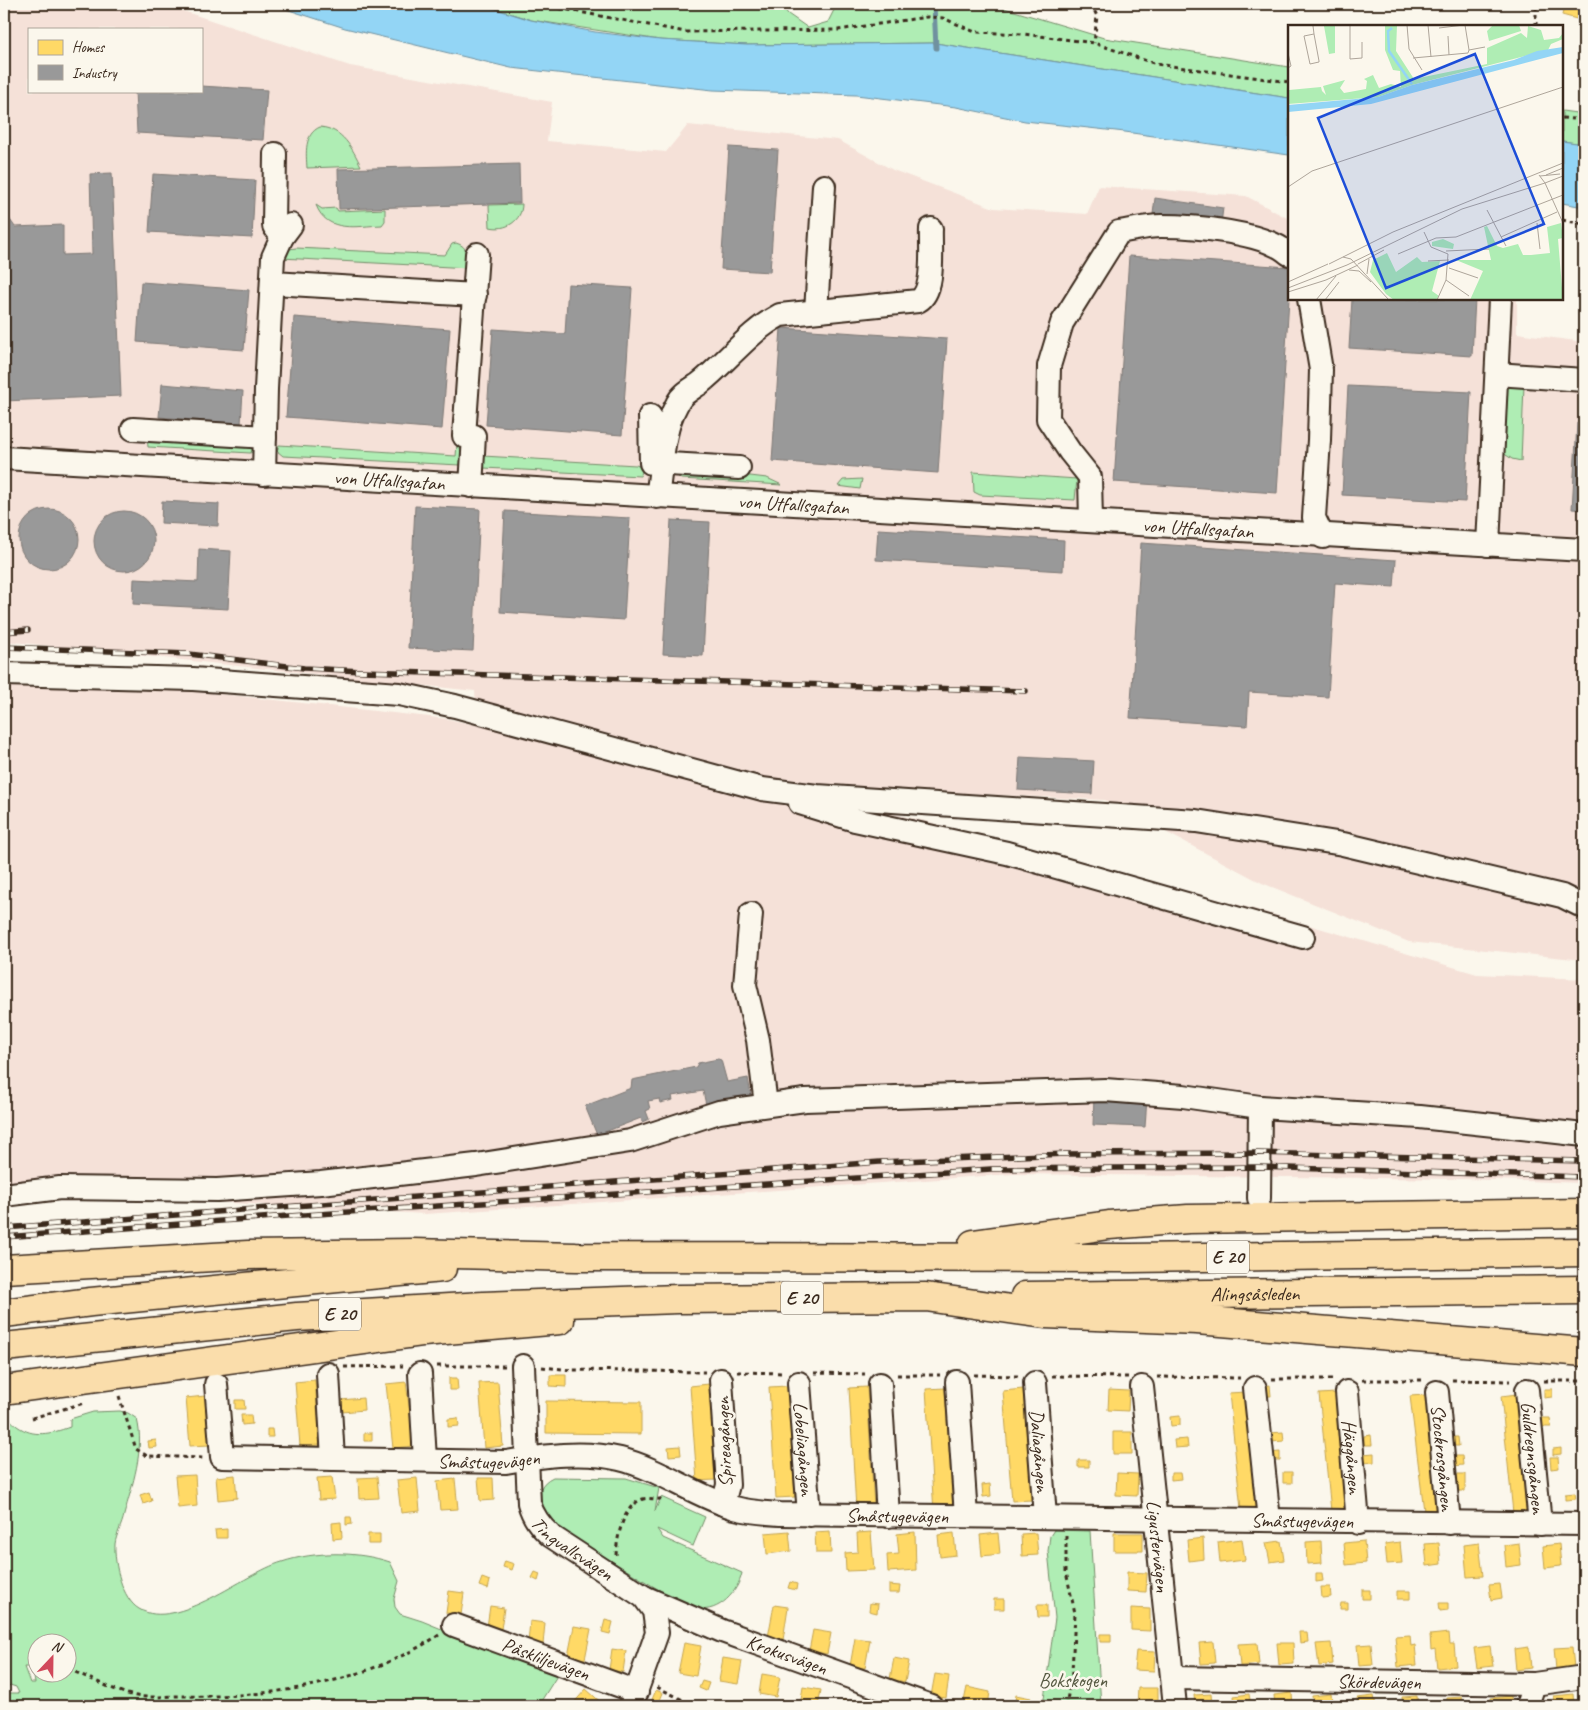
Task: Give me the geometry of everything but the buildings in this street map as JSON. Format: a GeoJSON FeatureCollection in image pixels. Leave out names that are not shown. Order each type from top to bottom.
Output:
{"type":"FeatureCollection","features":[{"type":"Feature","properties":{"kind":"highway"},"geometry":{"type":"LineString","coordinates":[[872,1257],[1109,1225],[1188,1219],[1454,1213],[1584,1213]]}},
{"type":"Feature","properties":{"kind":"highway","name":"E 20"},"geometry":{"type":"LineString","coordinates":[[4,1313],[92,1302],[558,1257],[1131,1258],[1584,1252]]}},
{"type":"Feature","properties":{"kind":"highway"},"geometry":{"type":"LineString","coordinates":[[13,1268],[248,1255],[412,1253],[558,1257]]}},
{"type":"Feature","properties":{"kind":"highway","name":"Alingsåsleden"},"geometry":{"type":"LineString","coordinates":[[926,1297],[1584,1290]]}},
{"type":"Feature","properties":{"kind":"highway"},"geometry":{"type":"LineString","coordinates":[[926,1297],[1045,1314],[1197,1320],[1584,1352]]}},
{"type":"Feature","properties":{"kind":"highway","name":"E 20"},"geometry":{"type":"LineString","coordinates":[[4,1347],[297,1317],[483,1306],[678,1299],[926,1297]]}},
{"type":"Feature","properties":{"kind":"highway"},"geometry":{"type":"LineString","coordinates":[[4,1390],[423,1332],[581,1318],[678,1299]]}},
{"type":"Feature","properties":{"kind":"street"},"geometry":{"type":"LineString","coordinates":[[264,474],[266,389],[274,257],[286,231],[274,226],[275,154]]}},
{"type":"Feature","properties":{"kind":"street"},"geometry":{"type":"LineString","coordinates":[[816,311],[824,186]]}},
{"type":"Feature","properties":{"kind":"street"},"geometry":{"type":"LineString","coordinates":[[1091,521],[1093,506],[1090,477],[1070,452],[1048,419],[1049,366],[1062,323],[1119,232],[1161,226],[1216,230],[1255,237],[1288,254]]}},
{"type":"Feature","properties":{"kind":"street"},"geometry":{"type":"LineString","coordinates":[[657,497],[661,464],[672,415],[683,394],[699,384],[764,323],[780,315],[918,301],[922,298],[929,284],[931,229]]}},
{"type":"Feature","properties":{"kind":"street"},"geometry":{"type":"LineString","coordinates":[[472,486],[469,436],[478,254]]}},
{"type":"Feature","properties":{"kind":"street"},"geometry":{"type":"LineString","coordinates":[[272,283],[475,295]]}},
{"type":"Feature","properties":{"kind":"street"},"geometry":{"type":"LineString","coordinates":[[1310,300],[1321,370],[1314,518],[1323,537]]}},
{"type":"Feature","properties":{"kind":"street"},"geometry":{"type":"LineString","coordinates":[[1488,545],[1500,300]]}},
{"type":"Feature","properties":{"kind":"street"},"geometry":{"type":"LineString","coordinates":[[1496,374],[1584,380]]}},
{"type":"Feature","properties":{"kind":"street"},"geometry":{"type":"LineString","coordinates":[[650,416],[651,463],[739,468]]}},
{"type":"Feature","properties":{"kind":"street"},"geometry":{"type":"LineString","coordinates":[[130,465],[134,423],[265,437]]}},
{"type":"Feature","properties":{"kind":"street","name":"von Utfallsgatan"},"geometry":{"type":"LineString","coordinates":[[4,458],[1091,521],[1323,537],[1584,550]]}},
{"type":"Feature","properties":{"kind":"street"},"geometry":{"type":"LineString","coordinates":[[4,674],[193,679],[399,694],[463,708],[762,789],[834,814],[1007,853],[1303,937]]}},
{"type":"Feature","properties":{"kind":"street"},"geometry":{"type":"LineString","coordinates":[[762,789],[817,796],[1196,821],[1343,844],[1562,896],[1584,907]]}},
{"type":"Feature","properties":{"kind":"street"},"geometry":{"type":"LineString","coordinates":[[751,914],[745,985],[758,1040],[766,1105]]}},
{"type":"Feature","properties":{"kind":"street"},"geometry":{"type":"LineString","coordinates":[[4,1195],[60,1188],[217,1190],[321,1183],[476,1165],[630,1141],[719,1112],[805,1100],[1105,1090],[1183,1096],[1260,1107],[1420,1117],[1584,1134]]}},
{"type":"Feature","properties":{"kind":"street"},"geometry":{"type":"LineString","coordinates":[[1259,1198],[1260,1107]]}},
{"type":"Feature","properties":{"kind":"street","name":"Tingvallsvägen"},"geometry":{"type":"LineString","coordinates":[[523,1366],[528,1503],[538,1524],[551,1536],[644,1597],[654,1611],[657,1633],[636,1693]]}},
{"type":"Feature","properties":{"kind":"street"},"geometry":{"type":"LineString","coordinates":[[328,1374],[333,1459]]}},
{"type":"Feature","properties":{"kind":"street"},"geometry":{"type":"LineString","coordinates":[[420,1374],[424,1460]]}},
{"type":"Feature","properties":{"kind":"street","name":"Spireagången"},"geometry":{"type":"LineString","coordinates":[[722,1380],[728,1486],[724,1504]]}},
{"type":"Feature","properties":{"kind":"street","name":"Lobeliagången"},"geometry":{"type":"LineString","coordinates":[[799,1382],[809,1515]]}},
{"type":"Feature","properties":{"kind":"street"},"geometry":{"type":"LineString","coordinates":[[957,1382],[966,1516]]}},
{"type":"Feature","properties":{"kind":"street"},"geometry":{"type":"LineString","coordinates":[[216,1384],[222,1457]]}},
{"type":"Feature","properties":{"kind":"street"},"geometry":{"type":"LineString","coordinates":[[880,1384],[888,1516]]}},
{"type":"Feature","properties":{"kind":"street","name":"Daliagången"},"geometry":{"type":"LineString","coordinates":[[1035,1384],[1055,1517]]}},
{"type":"Feature","properties":{"kind":"street","name":"Ligustervägen"},"geometry":{"type":"LineString","coordinates":[[1142,1387],[1158,1520],[1175,1706]]}},
{"type":"Feature","properties":{"kind":"street"},"geometry":{"type":"LineString","coordinates":[[1256,1388],[1269,1520]]}},
{"type":"Feature","properties":{"kind":"street","name":"Guldregnsgången"},"geometry":{"type":"LineString","coordinates":[[1527,1390],[1540,1524]]}},
{"type":"Feature","properties":{"kind":"street","name":"Häggången"},"geometry":{"type":"LineString","coordinates":[[1347,1392],[1358,1522]]}},
{"type":"Feature","properties":{"kind":"street","name":"Stockrosgången"},"geometry":{"type":"LineString","coordinates":[[1437,1392],[1449,1523]]}},
{"type":"Feature","properties":{"kind":"street","name":"Småstugevägen"},"geometry":{"type":"LineString","coordinates":[[222,1457],[506,1462],[550,1455],[603,1455],[636,1465],[724,1504],[757,1512],[809,1515],[1584,1524]]}},
{"type":"Feature","properties":{"kind":"street","name":"Krokusvägen"},"geometry":{"type":"LineString","coordinates":[[644,1597],[722,1631],[931,1706]]}},
{"type":"Feature","properties":{"kind":"street","name":"Påskliljevägen"},"geometry":{"type":"LineString","coordinates":[[454,1625],[636,1693]]}},
{"type":"Feature","properties":{"kind":"street","name":"Skördevägen"},"geometry":{"type":"LineString","coordinates":[[1173,1678],[1534,1684],[1584,1677]]}},
{"type":"Feature","properties":{"kind":"street"},"geometry":{"type":"LineString","coordinates":[[1527,1706],[1534,1684]]}},
{"type":"Feature","properties":{"kind":"path"},"geometry":{"type":"LineString","coordinates":[[536,4],[686,32],[838,30],[927,17],[943,18],[976,32],[1023,34],[1094,43],[1156,64],[1288,82]]}},
{"type":"Feature","properties":{"kind":"path"},"geometry":{"type":"LineString","coordinates":[[1091,4],[1097,16],[1094,43]]}},
{"type":"Feature","properties":{"kind":"path"},"geometry":{"type":"LineString","coordinates":[[1536,4],[1536,25]]}},
{"type":"Feature","properties":{"kind":"path"},"geometry":{"type":"LineString","coordinates":[[1563,118],[1584,120]]}},
{"type":"Feature","properties":{"kind":"path"},"geometry":{"type":"LineString","coordinates":[[1563,220],[1584,224]]}},
{"type":"Feature","properties":{"kind":"path"},"geometry":{"type":"LineString","coordinates":[[118,1393],[136,1449],[140,1454],[181,1458],[222,1457]]}},
{"type":"Feature","properties":{"kind":"path"},"geometry":{"type":"LineString","coordinates":[[616,1578],[616,1552],[623,1521],[637,1502],[646,1498],[659,1500],[665,1497],[673,1482]]}},
{"type":"Feature","properties":{"kind":"path"},"geometry":{"type":"LineString","coordinates":[[1055,1517],[1075,1613],[1072,1672],[1066,1706]]}},
{"type":"Feature","properties":{"kind":"path"},"geometry":{"type":"LineString","coordinates":[[78,1673],[132,1695],[221,1697],[302,1689],[341,1679],[413,1651],[454,1625]]}},
{"type":"Feature","properties":{"kind":"path"},"geometry":{"type":"LineString","coordinates":[[636,1693],[695,1706]]}},
{"type":"Feature","properties":{"kind":"shaded area"},"geometry":{"type":"Polygon","coordinates":[[[4,4],[162,4],[350,66],[552,102],[547,141],[666,152],[688,125],[838,140],[893,170],[994,208],[1087,214],[1099,186],[1246,196],[1288,218],[1288,300],[1517,300],[1517,333],[1584,342],[1584,960],[1409,942],[1262,883],[1105,800],[784,785],[476,705],[475,691],[4,641],[4,4]]]}},
{"type":"Feature","properties":{"kind":"shaded area"},"geometry":{"type":"Polygon","coordinates":[[[4,681],[129,684],[448,719],[921,820],[1250,908],[1477,974],[1584,979],[1584,1183],[1464,1179],[1013,1174],[425,1214],[4,1190],[4,681]]]}},
{"type":"Feature","properties":{"kind":"green space"},"geometry":{"type":"Polygon","coordinates":[[[480,4],[780,4],[788,14],[808,28],[828,22],[837,4],[991,4],[1104,38],[1288,67],[1288,98],[935,43],[747,45],[660,40],[531,20],[480,4]]]}},
{"type":"Feature","properties":{"kind":"green space"},"geometry":{"type":"Polygon","coordinates":[[[1563,111],[1584,114],[1584,144],[1563,141],[1563,111]]]}},
{"type":"Feature","properties":{"kind":"green space"},"geometry":{"type":"Polygon","coordinates":[[[320,127],[335,131],[341,135],[350,146],[361,166],[307,168],[307,144],[311,134],[320,127]]]}},
{"type":"Feature","properties":{"kind":"green space"},"geometry":{"type":"Polygon","coordinates":[[[522,204],[519,215],[512,223],[502,227],[490,227],[489,205],[522,204]]]}},
{"type":"Feature","properties":{"kind":"green space"},"geometry":{"type":"Polygon","coordinates":[[[316,205],[322,209],[336,208],[338,211],[385,209],[385,221],[382,225],[353,227],[335,224],[321,214],[316,205]]]}},
{"type":"Feature","properties":{"kind":"green space"},"geometry":{"type":"Polygon","coordinates":[[[456,243],[465,249],[469,268],[281,258],[289,249],[296,248],[445,255],[452,244],[456,243]]]}},
{"type":"Feature","properties":{"kind":"green space"},"geometry":{"type":"Polygon","coordinates":[[[1524,385],[1521,461],[1512,459],[1503,453],[1507,390],[1509,386],[1524,385]]]}},
{"type":"Feature","properties":{"kind":"green space"},"geometry":{"type":"Polygon","coordinates":[[[147,436],[254,446],[254,451],[250,453],[148,447],[147,436]]]}},
{"type":"Feature","properties":{"kind":"green space"},"geometry":{"type":"Polygon","coordinates":[[[457,444],[462,448],[460,465],[283,456],[277,451],[279,445],[456,456],[457,444]]]}},
{"type":"Feature","properties":{"kind":"green space"},"geometry":{"type":"Polygon","coordinates":[[[483,456],[636,465],[641,467],[642,472],[640,476],[484,468],[483,456]]]}},
{"type":"Feature","properties":{"kind":"green space"},"geometry":{"type":"Polygon","coordinates":[[[717,472],[767,478],[782,485],[681,479],[677,476],[717,472]]]}},
{"type":"Feature","properties":{"kind":"green space"},"geometry":{"type":"Polygon","coordinates":[[[973,472],[1077,479],[1075,500],[980,495],[974,492],[973,472]]]}},
{"type":"Feature","properties":{"kind":"green space"},"geometry":{"type":"Polygon","coordinates":[[[862,479],[860,489],[838,486],[843,480],[862,479]]]}},
{"type":"Feature","properties":{"kind":"green space"},"geometry":{"type":"Polygon","coordinates":[[[120,1411],[128,1413],[137,1419],[139,1455],[134,1480],[115,1544],[115,1552],[120,1580],[128,1597],[139,1609],[154,1614],[172,1613],[191,1607],[267,1568],[295,1558],[322,1554],[364,1556],[390,1562],[399,1581],[394,1599],[395,1607],[400,1614],[498,1652],[560,1671],[538,1706],[4,1706],[4,1689],[7,1693],[19,1693],[16,1687],[10,1685],[7,1688],[4,1685],[4,1417],[23,1430],[42,1434],[70,1427],[70,1419],[93,1412],[120,1411]]]}},
{"type":"Feature","properties":{"kind":"green space"},"geometry":{"type":"Polygon","coordinates":[[[553,1477],[626,1478],[659,1488],[655,1511],[661,1497],[705,1517],[693,1546],[657,1529],[663,1538],[742,1573],[732,1594],[713,1608],[698,1609],[689,1606],[679,1602],[559,1529],[544,1510],[540,1495],[541,1488],[545,1482],[553,1477]]]}},
{"type":"Feature","properties":{"kind":"green space","name":"Bokskogen"},"geometry":{"type":"Polygon","coordinates":[[[1054,1530],[1090,1531],[1101,1706],[1043,1706],[1055,1618],[1048,1551],[1050,1536],[1054,1530]]]}},
{"type":"Feature","properties":{"kind":"water"},"geometry":{"type":"Polygon","coordinates":[[[270,4],[480,4],[531,20],[595,32],[660,40],[747,45],[935,43],[1288,98],[1288,155],[1125,132],[1025,121],[956,107],[856,95],[713,90],[511,68],[345,28],[270,4]]]}},
{"type":"Feature","properties":{"kind":"water"},"geometry":{"type":"Polygon","coordinates":[[[1563,141],[1584,144],[1584,207],[1563,203],[1563,141]]]}},
{"type":"Feature","properties":{"kind":"waterway"},"geometry":{"type":"LineString","coordinates":[[934,4],[936,48]]}},
{"type":"Feature","properties":{"kind":"railway"},"geometry":{"type":"LineString","coordinates":[[4,632],[28,630]]}},
{"type":"Feature","properties":{"kind":"railway"},"geometry":{"type":"LineString","coordinates":[[4,647],[189,654],[304,668],[362,671],[1026,691]]}},
{"type":"Feature","properties":{"kind":"railway"},"geometry":{"type":"LineString","coordinates":[[4,1228],[880,1162],[1065,1154],[1258,1153],[1584,1161]]}},
{"type":"Feature","properties":{"kind":"railway"},"geometry":{"type":"LineString","coordinates":[[4,1237],[991,1169],[1258,1167],[1584,1177]]}}]}
